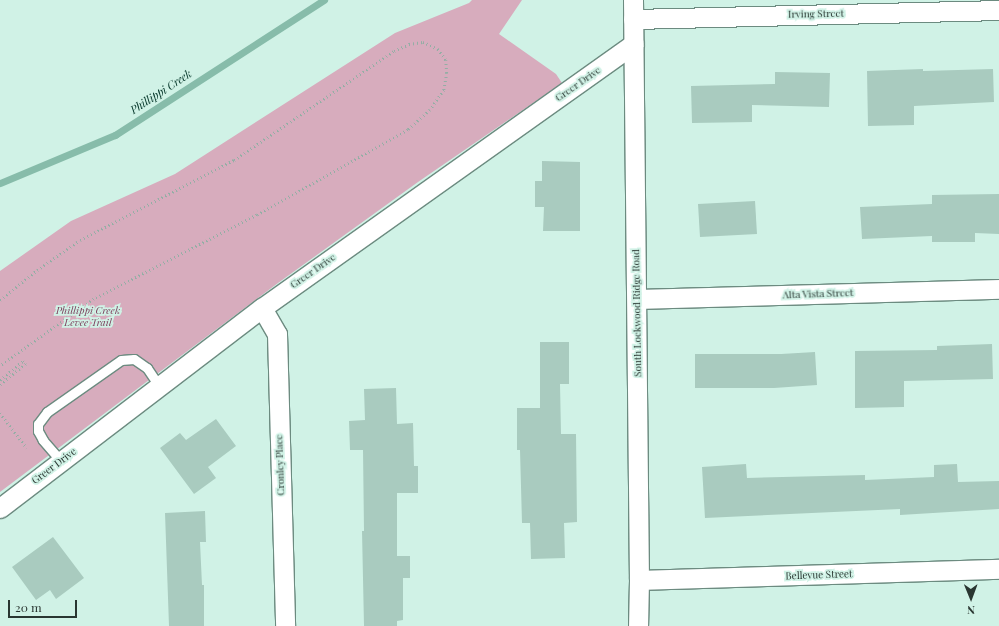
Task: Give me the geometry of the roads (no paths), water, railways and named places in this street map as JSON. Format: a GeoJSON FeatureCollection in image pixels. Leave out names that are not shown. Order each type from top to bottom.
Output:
{"type":"FeatureCollection","features":[{"type":"Feature","properties":{"kind":"street","name":"South Lockwood Ridge Road"},"geometry":{"type":"LineString","coordinates":[[633,0],[637,299],[638,626]]}},
{"type":"Feature","properties":{"kind":"street","name":"Irving Street"},"geometry":{"type":"LineString","coordinates":[[633,19],[999,10]]}},
{"type":"Feature","properties":{"kind":"street","name":"Greer Drive"},"geometry":{"type":"LineString","coordinates":[[0,508],[262,308],[634,44]]}},
{"type":"Feature","properties":{"kind":"street","name":"Alta Vista Street"},"geometry":{"type":"LineString","coordinates":[[637,299],[999,289]]}},
{"type":"Feature","properties":{"kind":"street","name":"Cronley Place"},"geometry":{"type":"LineString","coordinates":[[262,308],[277,334],[285,626]]}},
{"type":"Feature","properties":{"kind":"street","name":"Bellevue Street"},"geometry":{"type":"LineString","coordinates":[[639,580],[999,569]]}},
{"type":"Feature","properties":{"kind":"lane"},"geometry":{"type":"LineString","coordinates":[[61,461],[43,440],[38,431],[38,424],[47,412],[121,360],[134,359],[147,368],[159,386]]}},
{"type":"Feature","properties":{"kind":"waterway","name":"Phillippi Creek"},"geometry":{"type":"LineString","coordinates":[[0,183],[115,135],[324,0]]}},
{"type":"Feature","properties":{"kind":"park label","name":"Phillippi Creek Levee Trail"},"geometry":{"type":"Point","coordinates":[88,316]}}]}
